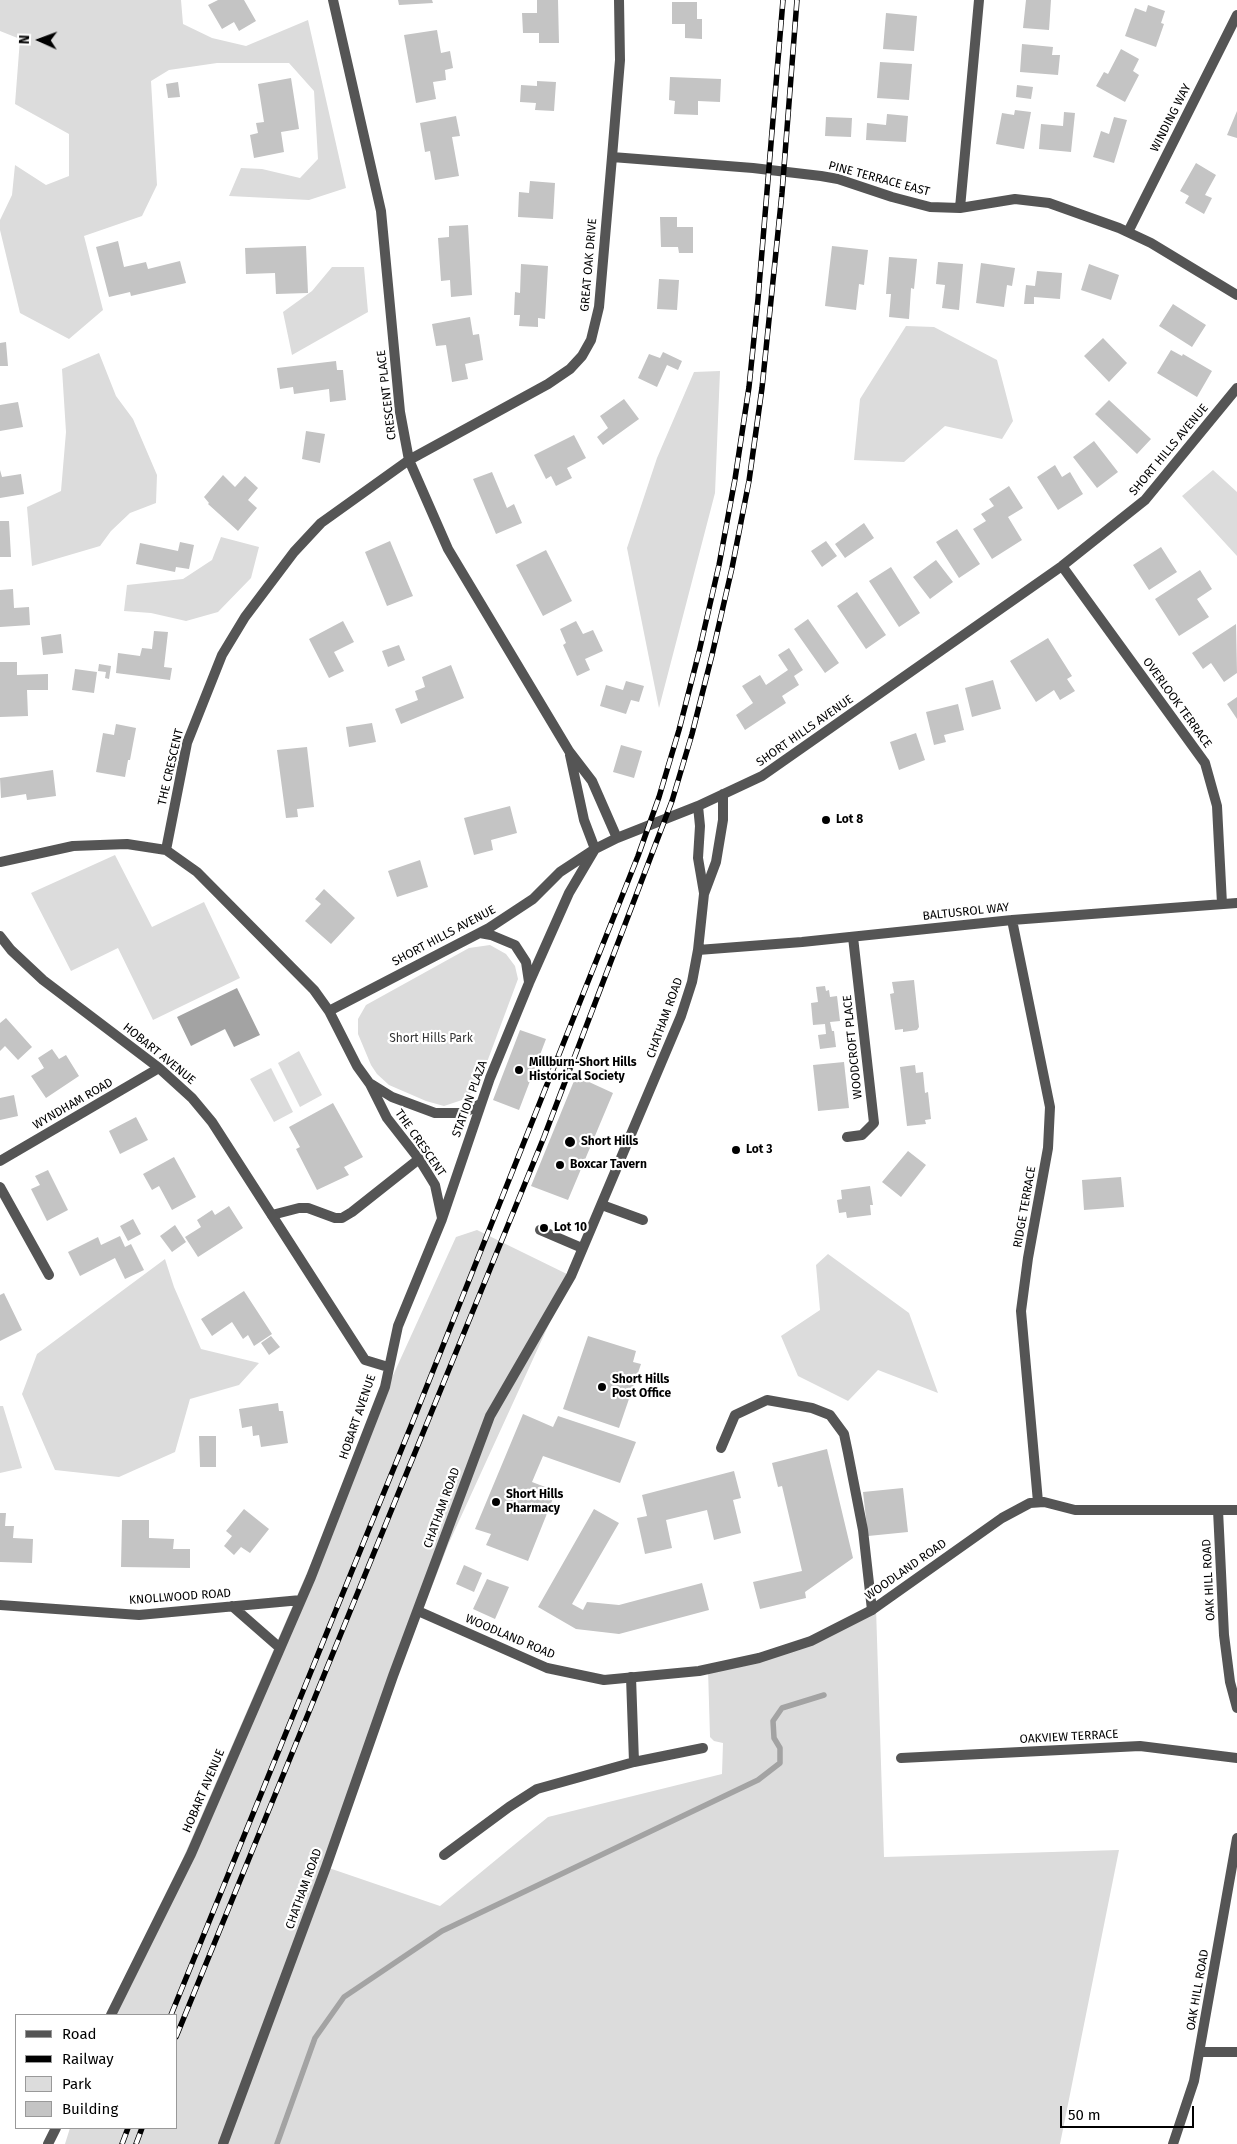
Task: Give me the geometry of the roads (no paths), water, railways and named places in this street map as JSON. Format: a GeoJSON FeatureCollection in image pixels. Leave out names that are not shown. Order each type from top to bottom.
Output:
{"type":"FeatureCollection","features":[{"type":"Feature","properties":{"kind":"street","name":"CRESCENT PLACE"},"geometry":{"type":"LineString","coordinates":[[332,0],[381,211],[400,412],[409,460],[448,549],[569,751],[592,781],[617,838]]}},
{"type":"Feature","properties":{"kind":"street","name":"GREAT OAK DRIVE"},"geometry":{"type":"LineString","coordinates":[[409,460],[548,384],[570,369],[582,356],[591,340],[599,307],[620,60],[619,0]]}},
{"type":"Feature","properties":{"kind":"street"},"geometry":{"type":"LineString","coordinates":[[960,208],[979,0]]}},
{"type":"Feature","properties":{"kind":"street","name":"WINDING WAY"},"geometry":{"type":"LineString","coordinates":[[1128,232],[1237,15]]}},
{"type":"Feature","properties":{"kind":"street","name":"PINE TERRACE EAST"},"geometry":{"type":"LineString","coordinates":[[612,157],[753,168],[821,176],[838,179],[930,207],[960,208],[1015,199],[1049,203],[1128,232],[1151,243],[1237,295]]}},
{"type":"Feature","properties":{"kind":"street","name":"SHORT HILLS AVENUE"},"geometry":{"type":"LineString","coordinates":[[329,1011],[480,933],[534,899],[560,872],[595,849],[617,838],[698,806],[762,776],[1062,566],[1145,500],[1237,388]]}},
{"type":"Feature","properties":{"kind":"street","name":"THE CRESCENT"},"geometry":{"type":"LineString","coordinates":[[409,460],[320,523],[294,552],[245,617],[222,655],[187,743],[166,850],[197,872],[314,990],[329,1011],[357,1066],[370,1084],[387,1118],[419,1159],[435,1185],[442,1219]]}},
{"type":"Feature","properties":{"kind":"street","name":"OVERLOOK TERRACE"},"geometry":{"type":"LineString","coordinates":[[1062,566],[1205,763],[1217,806],[1222,904]]}},
{"type":"Feature","properties":{"kind":"street","name":"CRESCENT PLACE"},"geometry":{"type":"LineString","coordinates":[[569,751],[584,820],[595,849]]}},
{"type":"Feature","properties":{"kind":"street","name":"CHATHAM ROAD"},"geometry":{"type":"LineString","coordinates":[[223,2144],[326,1867],[393,1676],[490,1416],[571,1276],[681,1016],[692,983],[698,950],[704,894],[716,862],[723,820],[723,794]]}},
{"type":"Feature","properties":{"kind":"street","name":"CHATHAM ROAD"},"geometry":{"type":"LineString","coordinates":[[698,806],[700,826],[698,858],[704,894]]}},
{"type":"Feature","properties":{"kind":"street"},"geometry":{"type":"LineString","coordinates":[[0,862],[73,846],[127,844],[166,850]]}},
{"type":"Feature","properties":{"kind":"street","name":"STATION PLAZA"},"geometry":{"type":"LineString","coordinates":[[388,1367],[398,1326],[442,1219],[480,1104],[529,983],[569,893],[595,849]]}},
{"type":"Feature","properties":{"kind":"street","name":"BALTUSROL WAY"},"geometry":{"type":"LineString","coordinates":[[698,950],[853,937],[1012,920],[1237,904]]}},
{"type":"Feature","properties":{"kind":"street","name":"RIDGE TERRACE"},"geometry":{"type":"LineString","coordinates":[[1012,920],[1050,1107],[1048,1148],[1028,1258],[1021,1311],[1038,1502]]}},
{"type":"Feature","properties":{"kind":"street"},"geometry":{"type":"LineString","coordinates":[[480,933],[491,935],[515,945],[526,962],[529,983]]}},
{"type":"Feature","properties":{"kind":"street","name":"HOBART AVENUE"},"geometry":{"type":"LineString","coordinates":[[0,936],[11,950],[43,980],[159,1068],[192,1098],[212,1122],[365,1360],[388,1367],[385,1387],[301,1600],[191,1854],[111,2014]]}},
{"type":"Feature","properties":{"kind":"street","name":"WOODCROFT PLACE"},"geometry":{"type":"LineString","coordinates":[[847,1137],[862,1135],[874,1123],[853,937]]}},
{"type":"Feature","properties":{"kind":"street","name":"WYNDHAM ROAD"},"geometry":{"type":"LineString","coordinates":[[0,1161],[159,1068]]}},
{"type":"Feature","properties":{"kind":"street","name":"THE CRESCENT"},"geometry":{"type":"LineString","coordinates":[[370,1084],[400,1100],[435,1113],[464,1113],[480,1104]]}},
{"type":"Feature","properties":{"kind":"street"},"geometry":{"type":"LineString","coordinates":[[272,1215],[299,1208],[308,1208],[335,1218],[342,1218],[419,1159]]}},
{"type":"Feature","properties":{"kind":"street"},"geometry":{"type":"LineString","coordinates":[[0,1187],[49,1274]]}},
{"type":"Feature","properties":{"kind":"street"},"geometry":{"type":"LineString","coordinates":[[602,1205],[643,1220]]}},
{"type":"Feature","properties":{"kind":"street"},"geometry":{"type":"LineString","coordinates":[[540,1230],[582,1248]]}},
{"type":"Feature","properties":{"kind":"street"},"geometry":{"type":"LineString","coordinates":[[721,1448],[735,1414],[767,1400],[812,1408],[830,1415],[844,1434],[863,1530],[872,1610]]}},
{"type":"Feature","properties":{"kind":"street"},"geometry":{"type":"LineString","coordinates":[[1038,1502],[1075,1510],[1237,1510]]}},
{"type":"Feature","properties":{"kind":"street","name":"WOODLAND ROAD"},"geometry":{"type":"LineString","coordinates":[[418,1611],[547,1668],[604,1680],[699,1670],[759,1658],[811,1641],[872,1610],[1002,1518],[1021,1507],[1038,1502]]}},
{"type":"Feature","properties":{"kind":"street","name":"OAK HILL ROAD"},"geometry":{"type":"LineString","coordinates":[[1218,1510],[1224,1635],[1230,1682],[1237,1708]]}},
{"type":"Feature","properties":{"kind":"street","name":"KNOLLWOOD ROAD"},"geometry":{"type":"LineString","coordinates":[[0,1605],[139,1615],[301,1600]]}},
{"type":"Feature","properties":{"kind":"street"},"geometry":{"type":"LineString","coordinates":[[232,1606],[280,1648]]}},
{"type":"Feature","properties":{"kind":"street"},"geometry":{"type":"LineString","coordinates":[[631,1677],[634,1762]]}},
{"type":"Feature","properties":{"kind":"street","name":"OAKVIEW TERRACE"},"geometry":{"type":"LineString","coordinates":[[901,1758],[1140,1746],[1237,1758]]}},
{"type":"Feature","properties":{"kind":"street"},"geometry":{"type":"LineString","coordinates":[[444,1855],[509,1807],[538,1789],[634,1762],[703,1748]]}},
{"type":"Feature","properties":{"kind":"street","name":"OAK HILL ROAD"},"geometry":{"type":"LineString","coordinates":[[1173,2144],[1194,2081],[1237,1838]]}},
{"type":"Feature","properties":{"kind":"street"},"geometry":{"type":"LineString","coordinates":[[1200,2052],[1237,2052]]}},
{"type":"Feature","properties":{"kind":"street"},"geometry":{"type":"LineString","coordinates":[[48,2144],[56,2129]]}},
{"type":"Feature","properties":{"kind":"waterway"},"geometry":{"type":"LineString","coordinates":[[277,2144],[315,2038],[344,1997],[442,1931],[758,1780],[780,1763],[780,1748],[774,1738],[773,1721],[782,1708],[824,1695]]}},
{"type":"Feature","properties":{"kind":"railway"},"geometry":{"type":"LineString","coordinates":[[171,2014],[411,1426],[638,856],[659,797],[699,652],[719,565],[735,479],[749,387],[758,299],[783,0]]}},
{"type":"Feature","properties":{"kind":"railway"},"geometry":{"type":"LineString","coordinates":[[178,2032],[544,1137],[672,801],[692,734],[712,655],[749,481],[762,388],[782,193],[797,0]]}},
{"type":"Feature","properties":{"kind":"railway"},"geometry":{"type":"LineString","coordinates":[[122,2144],[128,2129]]}},
{"type":"Feature","properties":{"kind":"railway"},"geometry":{"type":"LineString","coordinates":[[136,2144],[142,2129]]}},
{"type":"Feature","properties":{"kind":"place","name":"Lot 8"},"geometry":{"type":"Point","coordinates":[826,820]}},
{"type":"Feature","properties":{"kind":"place","name":"Millburn-Short Hills Historical Society"},"geometry":{"type":"Point","coordinates":[519,1070]}},
{"type":"Feature","properties":{"kind":"place","name":"Short Hills"},"geometry":{"type":"Point","coordinates":[570,1142]}},
{"type":"Feature","properties":{"kind":"place","name":"Lot 3"},"geometry":{"type":"Point","coordinates":[736,1150]}},
{"type":"Feature","properties":{"kind":"place","name":"Boxcar Tavern"},"geometry":{"type":"Point","coordinates":[560,1165]}},
{"type":"Feature","properties":{"kind":"place","name":"Lot 10"},"geometry":{"type":"Point","coordinates":[544,1228]}},
{"type":"Feature","properties":{"kind":"place","name":"Short Hills Post Office"},"geometry":{"type":"Point","coordinates":[602,1387]}},
{"type":"Feature","properties":{"kind":"place","name":"Short Hills Pharmacy"},"geometry":{"type":"Point","coordinates":[496,1502]}},
{"type":"Feature","properties":{"kind":"park label","name":"Short Hills Park"},"geometry":{"type":"Point","coordinates":[431,1039]}}]}
